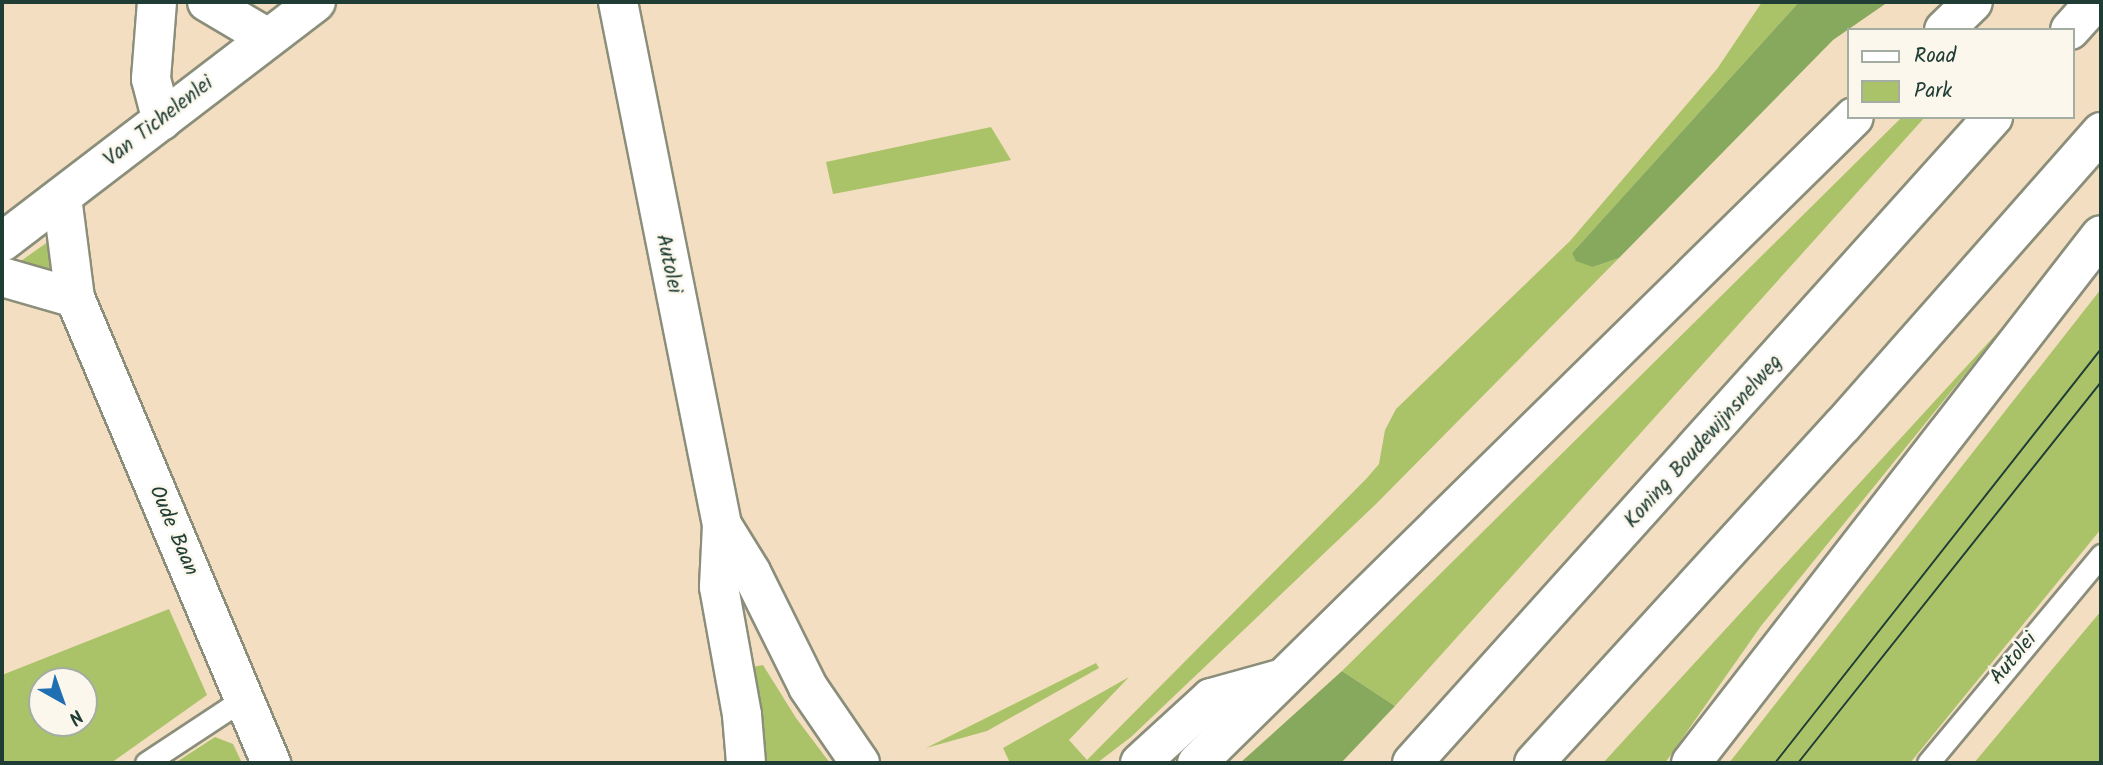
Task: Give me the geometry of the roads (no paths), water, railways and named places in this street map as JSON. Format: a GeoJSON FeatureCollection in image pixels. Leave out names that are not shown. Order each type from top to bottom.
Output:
{"type":"FeatureCollection","features":[{"type":"Feature","properties":{"kind":"main road"},"geometry":{"type":"LineString","coordinates":[[157,2],[151,79],[162,121]]}},
{"type":"Feature","properties":{"kind":"main road"},"geometry":{"type":"LineString","coordinates":[[207,2],[268,38]]}},
{"type":"Feature","properties":{"kind":"main road","name":"Van Tichelenlei"},"geometry":{"type":"LineString","coordinates":[[2,242],[316,2]]}},
{"type":"Feature","properties":{"kind":"main road","name":"Autolei"},"geometry":{"type":"LineString","coordinates":[[618,2],[722,525],[719,587],[742,715],[746,763]]}},
{"type":"Feature","properties":{"kind":"main road"},"geometry":{"type":"LineString","coordinates":[[1946,28],[1973,2]]}},
{"type":"Feature","properties":{"kind":"main road"},"geometry":{"type":"LineString","coordinates":[[2072,28],[2095,2]]}},
{"type":"Feature","properties":{"kind":"main road"},"geometry":{"type":"LineString","coordinates":[[1197,763],[1852,119]]}},
{"type":"Feature","properties":{"kind":"main road","name":"Koning Boudewijnsnelweg"},"geometry":{"type":"LineString","coordinates":[[1412,763],[1991,119]]}},
{"type":"Feature","properties":{"kind":"main road"},"geometry":{"type":"LineString","coordinates":[[1534,763],[1842,426],[2101,132]]}},
{"type":"Feature","properties":{"kind":"main road","name":"Oude Baan"},"geometry":{"type":"LineString","coordinates":[[62,197],[75,298],[271,763]]}},
{"type":"Feature","properties":{"kind":"main road"},"geometry":{"type":"LineString","coordinates":[[1691,763],[2101,235]]}},
{"type":"Feature","properties":{"kind":"main road"},"geometry":{"type":"LineString","coordinates":[[2,277],[75,298]]}},
{"type":"Feature","properties":{"kind":"main road","name":"Autolei"},"geometry":{"type":"LineString","coordinates":[[722,525],[751,572],[808,687],[860,763]]}},
{"type":"Feature","properties":{"kind":"main road"},"geometry":{"type":"LineString","coordinates":[[1140,763],[1211,698],[1286,677]]}},
{"type":"Feature","properties":{"kind":"lane","name":"Autolei"},"geometry":{"type":"LineString","coordinates":[[1928,763],[2101,555]]}},
{"type":"Feature","properties":{"kind":"lane"},"geometry":{"type":"LineString","coordinates":[[146,763],[243,699]]}},
{"type":"Feature","properties":{"kind":"tram line"},"geometry":{"type":"LineString","coordinates":[[1775,763],[2101,349]]}},
{"type":"Feature","properties":{"kind":"tram line"},"geometry":{"type":"LineString","coordinates":[[1798,763],[2101,382]]}}]}
